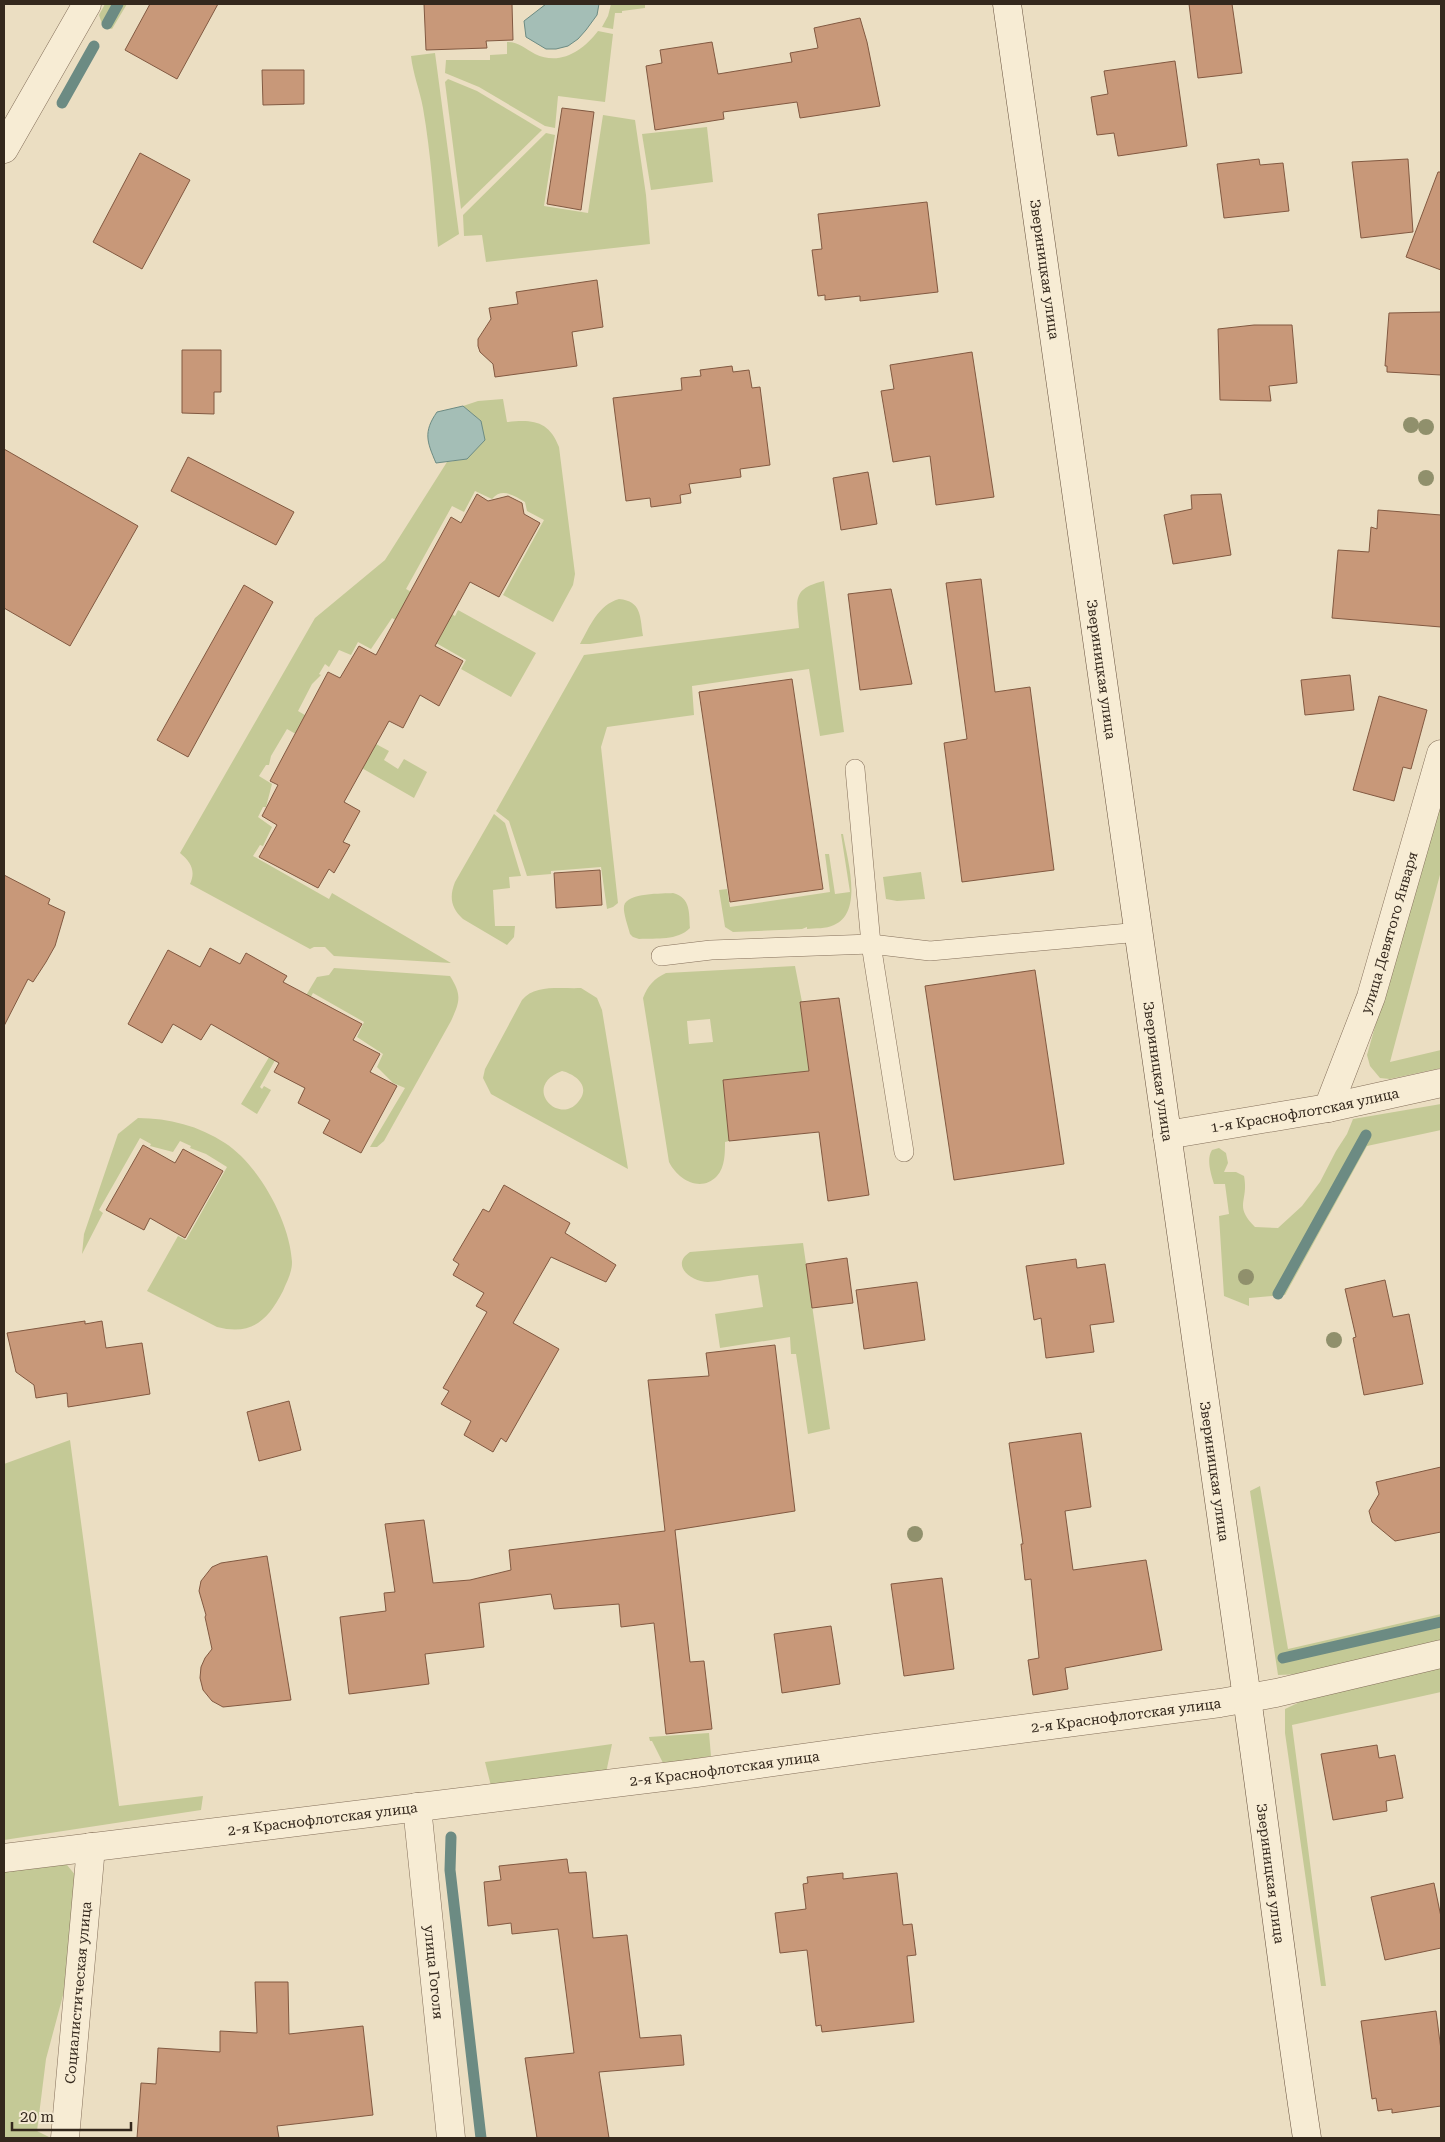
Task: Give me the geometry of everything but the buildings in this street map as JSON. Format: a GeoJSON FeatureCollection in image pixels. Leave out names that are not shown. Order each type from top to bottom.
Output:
{"type":"FeatureCollection","features":[{"type":"Feature","properties":{"kind":"street"},"geometry":{"type":"LineString","coordinates":[[4,149],[87,4]]}},
{"type":"Feature","properties":{"kind":"street","name":"Звериницкая улица"},"geometry":{"type":"LineString","coordinates":[[1007,4],[1140,932],[1307,2138]]}},
{"type":"Feature","properties":{"kind":"street","name":"улица Девятого Января"},"geometry":{"type":"LineString","coordinates":[[1328,1108],[1371,997],[1441,754]]}},
{"type":"Feature","properties":{"kind":"street","name":"1-я Краснофлотская улица"},"geometry":{"type":"LineString","coordinates":[[1167,1136],[1328,1108],[1441,1083]]}},
{"type":"Feature","properties":{"kind":"street","name":"2-я Краснофлотская улица"},"geometry":{"type":"LineString","coordinates":[[4,1858],[696,1773],[1210,1705],[1276,1693],[1441,1654]]}},
{"type":"Feature","properties":{"kind":"street","name":"улица Гоголя"},"geometry":{"type":"LineString","coordinates":[[416,1807],[451,2138]]}},
{"type":"Feature","properties":{"kind":"street","name":"Социалистическая улица"},"geometry":{"type":"LineString","coordinates":[[64,2138],[91,1847]]}},
{"type":"Feature","properties":{"kind":"lane"},"geometry":{"type":"LineString","coordinates":[[855,769],[871,944],[904,1152]]}},
{"type":"Feature","properties":{"kind":"lane"},"geometry":{"type":"LineString","coordinates":[[661,956],[711,950],[871,944],[930,951],[1140,932]]}},
{"type":"Feature","properties":{"kind":"green space"},"geometry":{"type":"Polygon","coordinates":[[[105,4],[127,4],[112,29],[102,24],[99,15],[105,4]]]}},
{"type":"Feature","properties":{"kind":"green space"},"geometry":{"type":"Polygon","coordinates":[[[611,4],[645,4],[645,8],[615,13],[613,29],[602,27],[608,16],[611,4]]]}},
{"type":"Feature","properties":{"kind":"green space"},"geometry":{"type":"Polygon","coordinates":[[[598,31],[613,34],[605,102],[558,96],[555,128],[545,126],[479,87],[445,73],[446,60],[490,60],[490,55],[507,54],[507,42],[518,44],[544,57],[562,57],[585,45],[598,31]]]}},
{"type":"Feature","properties":{"kind":"green space"},"geometry":{"type":"Polygon","coordinates":[[[435,53],[459,234],[438,247],[426,125],[411,56],[435,53]]]}},
{"type":"Feature","properties":{"kind":"green space"},"geometry":{"type":"Polygon","coordinates":[[[448,79],[477,91],[542,130],[461,209],[445,82],[448,79]]]}},
{"type":"Feature","properties":{"kind":"green space"},"geometry":{"type":"Polygon","coordinates":[[[603,115],[635,120],[646,195],[650,244],[486,262],[482,235],[464,236],[463,215],[546,133],[555,135],[544,206],[588,213],[603,115]]]}},
{"type":"Feature","properties":{"kind":"green space"},"geometry":{"type":"Polygon","coordinates":[[[707,127],[713,182],[651,190],[642,134],[707,127]]]}},
{"type":"Feature","properties":{"kind":"green space"},"geometry":{"type":"Polygon","coordinates":[[[503,399],[507,422],[525,421],[539,424],[550,432],[559,447],[575,574],[573,585],[553,622],[503,595],[544,520],[527,511],[525,502],[513,495],[504,493],[496,495],[492,499],[475,491],[464,512],[452,506],[406,589],[455,616],[458,610],[536,653],[511,697],[461,669],[466,660],[392,618],[371,649],[358,642],[351,655],[339,650],[329,667],[325,664],[319,674],[321,675],[312,684],[298,711],[370,753],[376,744],[389,751],[384,760],[398,769],[404,759],[427,772],[414,798],[360,767],[359,770],[287,729],[271,756],[269,765],[266,765],[259,776],[272,784],[266,807],[263,807],[258,817],[272,827],[263,846],[260,845],[253,856],[329,899],[332,893],[451,963],[334,956],[325,947],[310,949],[190,884],[193,875],[191,867],[180,853],[315,618],[385,560],[447,462],[467,459],[481,421],[463,406],[478,401],[503,399]]]}},
{"type":"Feature","properties":{"kind":"green space"},"geometry":{"type":"Polygon","coordinates":[[[824,581],[844,732],[820,736],[809,669],[692,686],[694,715],[607,727],[601,747],[618,903],[607,909],[601,867],[551,871],[551,874],[527,876],[509,821],[496,811],[584,655],[799,628],[798,597],[806,588],[824,581]]]}},
{"type":"Feature","properties":{"kind":"green space"},"geometry":{"type":"Polygon","coordinates":[[[619,599],[627,600],[636,607],[640,616],[643,636],[580,644],[600,611],[605,606],[619,599]]]}},
{"type":"Feature","properties":{"kind":"green space"},"geometry":{"type":"Polygon","coordinates":[[[1441,793],[1441,871],[1390,1062],[1441,1050],[1441,1068],[1390,1079],[1380,1078],[1370,1066],[1367,1055],[1441,793]]]}},
{"type":"Feature","properties":{"kind":"green space"},"geometry":{"type":"Polygon","coordinates":[[[494,814],[505,823],[521,876],[509,877],[510,888],[493,890],[495,926],[515,926],[514,937],[507,945],[463,919],[456,911],[452,902],[455,882],[494,814]]]}},
{"type":"Feature","properties":{"kind":"green space"},"geometry":{"type":"Polygon","coordinates":[[[841,834],[843,834],[851,884],[849,909],[843,918],[834,925],[821,928],[807,929],[807,927],[802,929],[733,932],[725,927],[719,890],[727,889],[730,907],[830,892],[825,854],[829,854],[835,894],[850,892],[841,834]]]}},
{"type":"Feature","properties":{"kind":"green space"},"geometry":{"type":"Polygon","coordinates":[[[921,872],[925,899],[897,901],[886,899],[883,877],[921,872]]]}},
{"type":"Feature","properties":{"kind":"green space"},"geometry":{"type":"Polygon","coordinates":[[[673,893],[679,895],[686,902],[690,928],[673,937],[639,939],[633,937],[630,934],[624,912],[624,906],[627,901],[638,896],[673,893]]]}},
{"type":"Feature","properties":{"kind":"green space"},"geometry":{"type":"Polygon","coordinates":[[[795,966],[802,1002],[800,1003],[809,1071],[723,1080],[729,1141],[725,1142],[724,1160],[720,1172],[711,1181],[704,1184],[697,1184],[684,1179],[669,1162],[643,998],[652,983],[666,973],[795,966]],[[710,1019],[687,1021],[689,1044],[713,1042],[710,1019]]]}},
{"type":"Feature","properties":{"kind":"green space"},"geometry":{"type":"Polygon","coordinates":[[[334,968],[450,976],[458,993],[458,1003],[451,1021],[384,1141],[377,1147],[370,1147],[405,1088],[393,1083],[377,1067],[383,1054],[357,1037],[364,1022],[313,993],[260,1087],[262,1089],[264,1086],[271,1090],[257,1114],[241,1104],[317,977],[329,975],[334,968]]]}},
{"type":"Feature","properties":{"kind":"green space"},"geometry":{"type":"Polygon","coordinates":[[[581,988],[597,998],[602,1010],[628,1169],[491,1094],[483,1078],[485,1069],[522,1000],[527,995],[541,989],[581,988]],[[562,1071],[550,1078],[544,1086],[544,1095],[548,1103],[555,1108],[564,1110],[573,1107],[583,1093],[582,1084],[579,1080],[562,1071]]]}},
{"type":"Feature","properties":{"kind":"green space"},"geometry":{"type":"Polygon","coordinates":[[[1441,1104],[1441,1130],[1367,1146],[1285,1295],[1249,1298],[1249,1306],[1224,1296],[1219,1216],[1229,1214],[1225,1184],[1214,1184],[1209,1162],[1212,1150],[1219,1148],[1226,1153],[1228,1163],[1224,1172],[1236,1172],[1244,1176],[1243,1208],[1248,1220],[1255,1227],[1278,1228],[1302,1206],[1320,1182],[1347,1134],[1353,1119],[1441,1104]]]}},
{"type":"Feature","properties":{"kind":"green space"},"geometry":{"type":"Polygon","coordinates":[[[138,1118],[172,1121],[215,1137],[238,1153],[261,1180],[279,1213],[290,1246],[292,1266],[283,1291],[265,1318],[258,1323],[240,1329],[217,1327],[147,1291],[178,1236],[186,1240],[227,1167],[180,1141],[173,1152],[150,1146],[151,1144],[140,1138],[99,1210],[103,1213],[82,1254],[84,1234],[118,1134],[138,1118]]]}},
{"type":"Feature","properties":{"kind":"green space"},"geometry":{"type":"Polygon","coordinates":[[[803,1243],[830,1429],[808,1434],[796,1354],[791,1354],[790,1337],[720,1348],[715,1314],[763,1307],[758,1275],[708,1282],[695,1279],[685,1272],[682,1267],[684,1257],[690,1252],[803,1243]]]}},
{"type":"Feature","properties":{"kind":"green space"},"geometry":{"type":"Polygon","coordinates":[[[70,1440],[119,1806],[203,1796],[201,1810],[4,1840],[4,1464],[70,1440]]]}},
{"type":"Feature","properties":{"kind":"green space"},"geometry":{"type":"Polygon","coordinates":[[[1260,1486],[1288,1649],[1441,1614],[1441,1641],[1303,1674],[1278,1675],[1250,1491],[1260,1486]]]}},
{"type":"Feature","properties":{"kind":"green space"},"geometry":{"type":"Polygon","coordinates":[[[1441,1666],[1441,1692],[1292,1725],[1326,1986],[1321,1986],[1285,1733],[1285,1709],[1304,1700],[1441,1666]]]}},
{"type":"Feature","properties":{"kind":"green space"},"geometry":{"type":"Polygon","coordinates":[[[709,1733],[711,1756],[664,1765],[649,1737],[709,1733]]]}},
{"type":"Feature","properties":{"kind":"green space"},"geometry":{"type":"Polygon","coordinates":[[[612,1744],[606,1773],[491,1786],[485,1762],[612,1744]]]}},
{"type":"Feature","properties":{"kind":"green space"},"geometry":{"type":"Polygon","coordinates":[[[63,1860],[76,1876],[65,1988],[46,2059],[37,2131],[51,2138],[4,2138],[4,1864],[63,1860]]]}},
{"type":"Feature","properties":{"kind":"water"},"geometry":{"type":"Polygon","coordinates":[[[546,4],[599,4],[597,15],[578,39],[568,46],[546,49],[526,37],[524,21],[546,4]]]}},
{"type":"Feature","properties":{"kind":"water"},"geometry":{"type":"Polygon","coordinates":[[[463,406],[481,421],[485,440],[467,459],[436,463],[430,449],[428,437],[430,425],[437,412],[463,406]]]}},
{"type":"Feature","properties":{"kind":"waterway"},"geometry":{"type":"LineString","coordinates":[[107,24],[118,4]]}},
{"type":"Feature","properties":{"kind":"waterway"},"geometry":{"type":"LineString","coordinates":[[62,103],[94,46]]}},
{"type":"Feature","properties":{"kind":"waterway"},"geometry":{"type":"LineString","coordinates":[[1278,1294],[1366,1135]]}},
{"type":"Feature","properties":{"kind":"waterway"},"geometry":{"type":"LineString","coordinates":[[1283,1658],[1441,1622]]}},
{"type":"Feature","properties":{"kind":"waterway"},"geometry":{"type":"LineString","coordinates":[[451,1837],[450,1870],[481,2138]]}}]}
